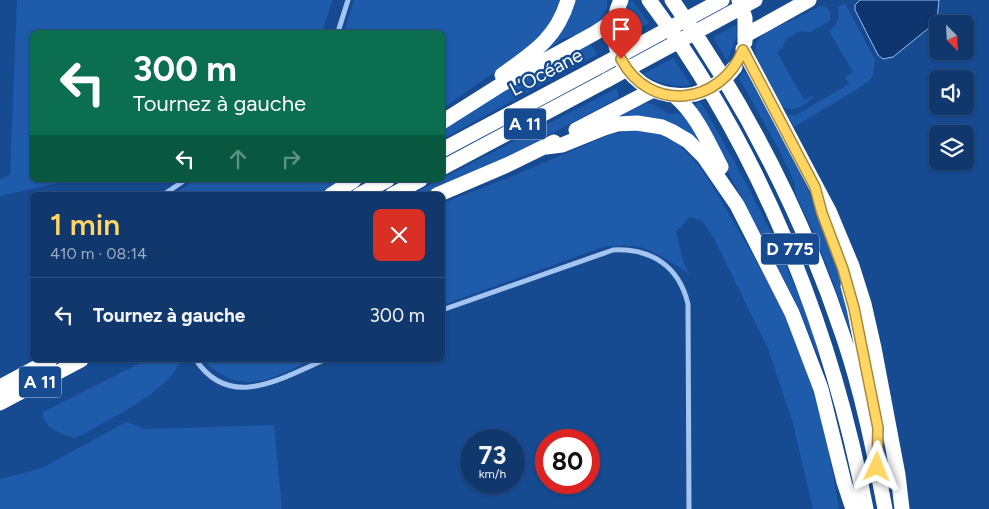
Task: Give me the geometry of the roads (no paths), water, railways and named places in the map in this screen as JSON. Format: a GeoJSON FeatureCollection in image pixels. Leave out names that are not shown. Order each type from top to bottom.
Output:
{"type":"FeatureCollection","features":[{"type":"Feature","properties":{"kind":"highway"},"geometry":{"type":"LineString","coordinates":[[466,107],[476,94],[537,50],[549,38],[564,14],[568,0]]}},
{"type":"Feature","properties":{"kind":"highway","name":"L’Océane"},"geometry":{"type":"LineString","coordinates":[[445,148],[722,0]]}},
{"type":"Feature","properties":{"kind":"highway"},"geometry":{"type":"LineString","coordinates":[[618,6],[615,42],[623,64],[638,81],[653,90],[675,96],[695,94],[708,90],[720,82],[735,67],[745,42],[745,18],[739,0]]}},
{"type":"Feature","properties":{"kind":"highway","name":"L’Océane"},"geometry":{"type":"LineString","coordinates":[[445,166],[755,0]]}},
{"type":"Feature","properties":{"kind":"highway"},"geometry":{"type":"LineString","coordinates":[[745,42],[809,0]]}},
{"type":"Feature","properties":{"kind":"highway","name":"D 775"},"geometry":{"type":"LineString","coordinates":[[672,1],[707,52],[749,121],[789,200],[823,281],[843,337],[866,418],[886,509]]}},
{"type":"Feature","properties":{"kind":"highway"},"geometry":{"type":"LineString","coordinates":[[445,120],[502,84],[595,33],[618,6]]}},
{"type":"Feature","properties":{"kind":"highway","name":"D 775"},"geometry":{"type":"LineString","coordinates":[[653,6],[690,59],[732,129],[772,208],[791,252],[809,297],[836,382],[850,432],[866,509]]}},
{"type":"Feature","properties":{"kind":"highway"},"geometry":{"type":"LineString","coordinates":[[745,42],[815,187],[829,211],[852,266],[864,304],[896,466],[902,509]]}},
{"type":"Feature","properties":{"kind":"highway"},"geometry":{"type":"LineString","coordinates":[[444,192],[546,147],[653,90]]}},
{"type":"Feature","properties":{"kind":"highway"},"geometry":{"type":"LineString","coordinates":[[675,96],[685,104],[694,116],[730,184],[737,205]]}},
{"type":"Feature","properties":{"kind":"highway"},"geometry":{"type":"LineString","coordinates":[[546,147],[562,145],[597,130],[617,124],[637,123],[662,127],[680,136],[695,147],[737,205],[784,295],[804,340],[821,389],[844,482],[853,509]]}},
{"type":"Feature","properties":{"kind":"highway"},"geometry":{"type":"LineString","coordinates":[[336,192],[351,182]]}},
{"type":"Feature","properties":{"kind":"highway"},"geometry":{"type":"LineString","coordinates":[[365,192],[383,182]]}},
{"type":"Feature","properties":{"kind":"highway"},"geometry":{"type":"LineString","coordinates":[[398,192],[416,182]]}},
{"type":"Feature","properties":{"kind":"highway"},"geometry":{"type":"LineString","coordinates":[[815,187],[854,308],[878,428],[877,467]]}},
{"type":"Feature","properties":{"kind":"highway","name":"A 11"},"geometry":{"type":"LineString","coordinates":[[0,387],[46,362]]}},
{"type":"Feature","properties":{"kind":"highway","name":"A 11"},"geometry":{"type":"LineString","coordinates":[[0,403],[77,362]]}},
{"type":"Feature","properties":{"kind":"highway"},"geometry":{"type":"LineString","coordinates":[[844,482],[846,509]]}},
{"type":"Feature","properties":{"kind":"street"},"geometry":{"type":"LineString","coordinates":[[339,30],[348,0]]}},
{"type":"Feature","properties":{"kind":"street"},"geometry":{"type":"LineString","coordinates":[[168,192],[182,182]]}},
{"type":"Feature","properties":{"kind":"street"},"geometry":{"type":"LineString","coordinates":[[445,309],[613,250],[628,249],[640,251],[660,261],[678,279],[685,292],[688,304],[690,509]]}},
{"type":"Feature","properties":{"kind":"street"},"geometry":{"type":"LineString","coordinates":[[198,362],[202,368],[220,381],[230,385],[253,388],[265,386],[319,362]]}}]}
